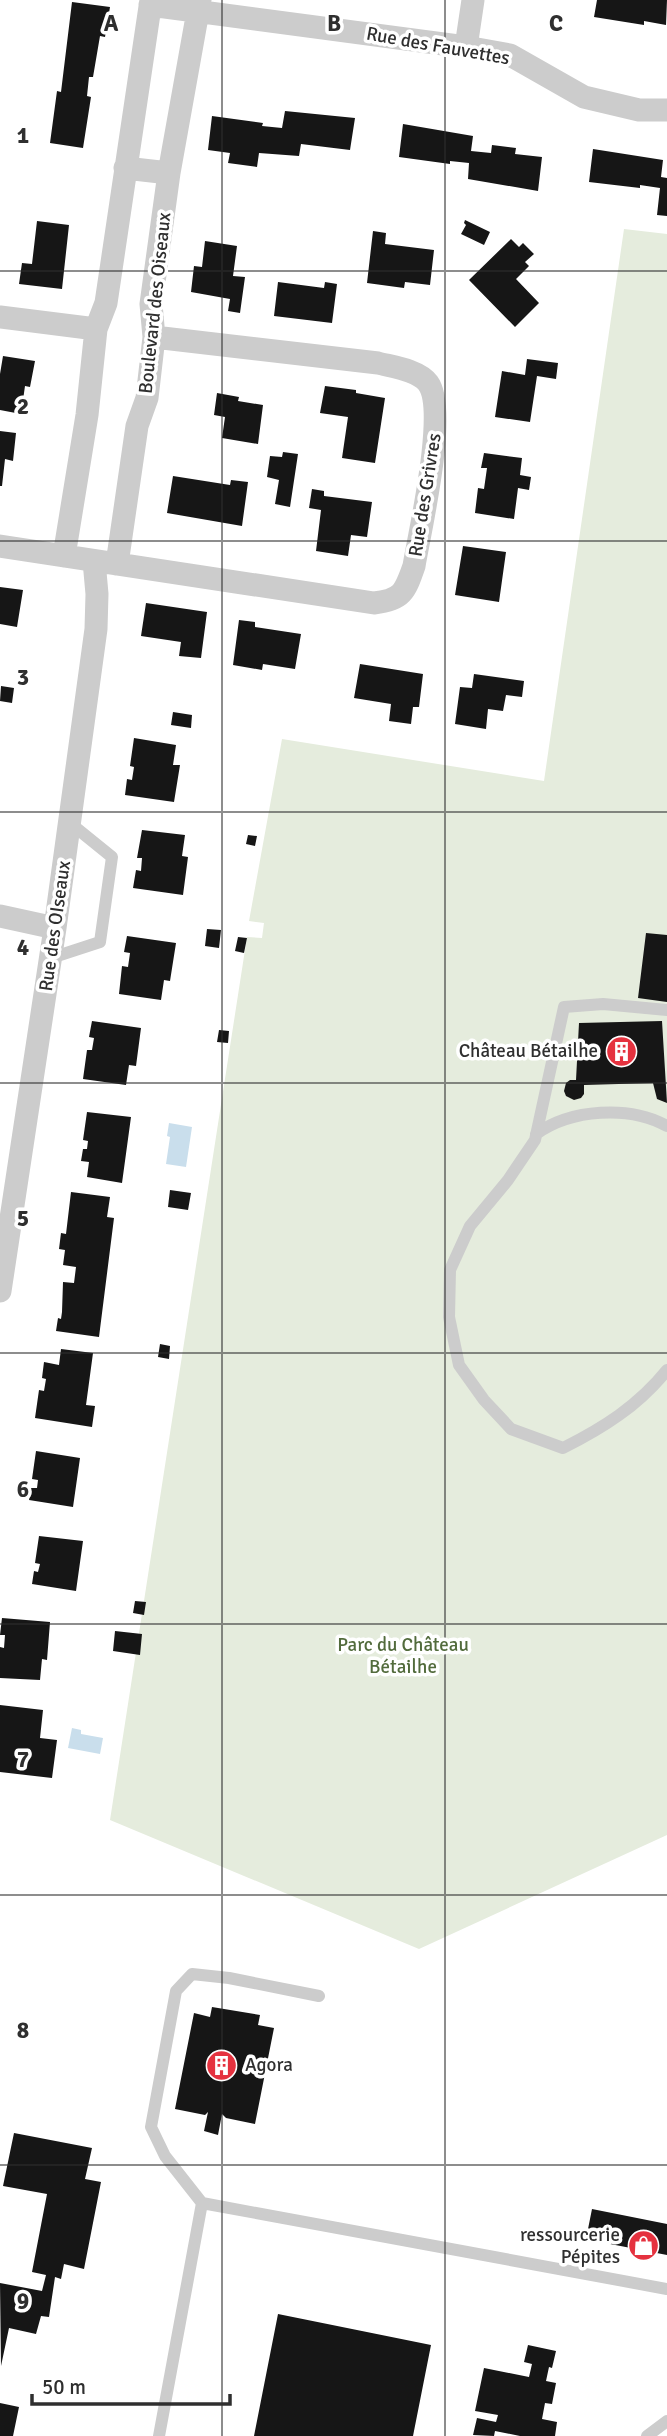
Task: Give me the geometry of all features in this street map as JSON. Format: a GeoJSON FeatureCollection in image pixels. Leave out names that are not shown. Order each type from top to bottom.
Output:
{"type":"FeatureCollection","features":[{"type":"Feature","properties":{"kind":"street"},"geometry":{"type":"LineString","coordinates":[[466,47],[473,0]]}},
{"type":"Feature","properties":{"kind":"street"},"geometry":{"type":"LineString","coordinates":[[64,556],[87,415],[96,329],[106,303],[150,3]]}},
{"type":"Feature","properties":{"kind":"street","name":"Rue des Fauvettes"},"geometry":{"type":"LineString","coordinates":[[150,3],[199,6],[510,55],[584,97],[639,110],[667,110]]}},
{"type":"Feature","properties":{"kind":"street","name":"Boulevard des Oiseaux"},"geometry":{"type":"LineString","coordinates":[[117,564],[137,426],[147,398],[154,337],[151,304],[169,173],[199,6]]}},
{"type":"Feature","properties":{"kind":"street"},"geometry":{"type":"LineString","coordinates":[[125,168],[169,173]]}},
{"type":"Feature","properties":{"kind":"street"},"geometry":{"type":"LineString","coordinates":[[0,317],[96,329]]}},
{"type":"Feature","properties":{"kind":"street","name":"Rue des Grivres"},"geometry":{"type":"LineString","coordinates":[[0,546],[374,603],[394,601],[407,586],[418,539],[435,433],[436,405],[427,382],[407,370],[378,363],[154,337]]}},
{"type":"Feature","properties":{"kind":"street","name":"Rue des OIseaux"},"geometry":{"type":"LineString","coordinates":[[0,1290],[10,1160],[51,958],[96,629],[94,561]]}},
{"type":"Feature","properties":{"kind":"street"},"geometry":{"type":"LineString","coordinates":[[0,916],[55,928]]}},
{"type":"Feature","properties":{"kind":"lane"},"geometry":{"type":"LineString","coordinates":[[51,958],[100,942],[102,930],[112,857],[70,823]]}},
{"type":"Feature","properties":{"kind":"lane"},"geometry":{"type":"LineString","coordinates":[[667,1010],[603,1004],[564,1007],[536,1134],[508,1180],[470,1226],[450,1270],[449,1317],[459,1365],[484,1400],[511,1429],[563,1448],[602,1429],[653,1388],[667,1370]]}},
{"type":"Feature","properties":{"kind":"lane"},"geometry":{"type":"LineString","coordinates":[[536,1134],[552,1123],[602,1112],[653,1118],[667,1126]]}},
{"type":"Feature","properties":{"kind":"lane"},"geometry":{"type":"LineString","coordinates":[[318,1996],[229,1978],[192,1974],[176,1991],[151,2127],[165,2156],[202,2203],[667,2289]]}},
{"type":"Feature","properties":{"kind":"lane"},"geometry":{"type":"LineString","coordinates":[[159,2436],[202,2203]]}},
{"type":"Feature","properties":{"kind":"lane"},"geometry":{"type":"LineString","coordinates":[[646,2436],[667,2421]]}},
{"type":"Feature","properties":{"kind":"green space","name":"Parc du Château Bétailhe"},"geometry":{"type":"Polygon","coordinates":[[[624,229],[667,234],[667,1835],[419,1949],[110,1820],[247,937],[262,938],[264,923],[249,921],[282,739],[544,781],[624,229]]]}},
{"type":"Feature","properties":{"kind":"water"},"geometry":{"type":"Polygon","coordinates":[[[169,1123],[192,1127],[186,1167],[166,1164],[169,1123]]]}},
{"type":"Feature","properties":{"kind":"water"},"geometry":{"type":"Polygon","coordinates":[[[72,1728],[81,1730],[81,1734],[103,1738],[100,1754],[68,1748],[72,1728]]]}},
{"type":"Feature","properties":{"kind":"building"},"geometry":{"type":"Polygon","coordinates":[[[597,0],[667,0],[666,25],[644,21],[644,25],[594,17],[597,0]]]}},
{"type":"Feature","properties":{"kind":"building"},"geometry":{"type":"Polygon","coordinates":[[[72,2],[110,7],[105,37],[100,36],[93,77],[89,77],[87,96],[91,97],[83,148],[50,143],[57,91],[61,92],[72,2]]]}},
{"type":"Feature","properties":{"kind":"building"},"geometry":{"type":"Polygon","coordinates":[[[285,111],[355,118],[350,150],[301,144],[299,156],[259,153],[257,167],[228,163],[230,153],[208,150],[212,116],[282,128],[285,111]]]}},
{"type":"Feature","properties":{"kind":"building"},"geometry":{"type":"Polygon","coordinates":[[[403,124],[473,136],[471,151],[491,153],[492,145],[516,148],[515,154],[542,157],[538,191],[468,179],[469,163],[450,161],[450,164],[399,157],[403,124]]]}},
{"type":"Feature","properties":{"kind":"building"},"geometry":{"type":"Polygon","coordinates":[[[593,149],[663,160],[661,177],[667,178],[667,216],[657,215],[660,188],[589,182],[593,149]]]}},
{"type":"Feature","properties":{"kind":"building"},"geometry":{"type":"Polygon","coordinates":[[[465,220],[490,232],[484,245],[461,234],[466,225],[465,220]]]}},
{"type":"Feature","properties":{"kind":"building"},"geometry":{"type":"Polygon","coordinates":[[[37,221],[69,225],[62,289],[19,284],[22,263],[32,264],[37,221]]]}},
{"type":"Feature","properties":{"kind":"building"},"geometry":{"type":"Polygon","coordinates":[[[373,231],[386,233],[385,244],[434,250],[430,285],[405,282],[404,288],[367,283],[373,231]]]}},
{"type":"Feature","properties":{"kind":"building"},"geometry":{"type":"Polygon","coordinates":[[[511,239],[519,247],[523,243],[534,254],[525,262],[529,266],[516,279],[539,303],[515,327],[469,280],[511,239]]]}},
{"type":"Feature","properties":{"kind":"building"},"geometry":{"type":"Polygon","coordinates":[[[205,241],[237,246],[233,276],[245,277],[240,313],[228,311],[230,299],[191,292],[194,266],[202,267],[205,241]]]}},
{"type":"Feature","properties":{"kind":"building"},"geometry":{"type":"Polygon","coordinates":[[[278,282],[324,288],[325,282],[337,284],[332,323],[274,316],[278,282]]]}},
{"type":"Feature","properties":{"kind":"building"},"geometry":{"type":"Polygon","coordinates":[[[3,356],[35,361],[30,387],[25,386],[21,414],[0,410],[3,356]]]}},
{"type":"Feature","properties":{"kind":"building"},"geometry":{"type":"Polygon","coordinates":[[[527,359],[558,363],[556,379],[537,376],[530,422],[495,417],[502,371],[525,375],[527,359]]]}},
{"type":"Feature","properties":{"kind":"building"},"geometry":{"type":"Polygon","coordinates":[[[325,386],[356,390],[356,393],[385,398],[375,463],[342,458],[348,417],[320,413],[325,386]]]}},
{"type":"Feature","properties":{"kind":"building"},"geometry":{"type":"Polygon","coordinates":[[[217,393],[239,397],[238,401],[263,405],[258,444],[222,438],[225,417],[214,415],[217,393]]]}},
{"type":"Feature","properties":{"kind":"building"},"geometry":{"type":"Polygon","coordinates":[[[0,431],[16,433],[13,461],[5,459],[2,486],[0,486],[0,431]]]}},
{"type":"Feature","properties":{"kind":"building"},"geometry":{"type":"Polygon","coordinates":[[[283,452],[298,454],[290,507],[275,504],[279,480],[267,477],[270,456],[282,457],[283,452]]]}},
{"type":"Feature","properties":{"kind":"building"},"geometry":{"type":"Polygon","coordinates":[[[484,453],[522,458],[520,475],[531,477],[529,490],[518,488],[514,519],[475,513],[478,488],[484,489],[487,468],[481,468],[484,453]]]}},
{"type":"Feature","properties":{"kind":"building"},"geometry":{"type":"Polygon","coordinates":[[[173,476],[230,485],[231,480],[248,482],[242,526],[167,513],[173,476]]]}},
{"type":"Feature","properties":{"kind":"building"},"geometry":{"type":"Polygon","coordinates":[[[312,489],[324,491],[324,496],[372,502],[367,537],[351,535],[348,556],[316,551],[321,510],[309,508],[312,489]]]}},
{"type":"Feature","properties":{"kind":"building"},"geometry":{"type":"Polygon","coordinates":[[[463,546],[506,552],[499,602],[455,595],[463,546]]]}},
{"type":"Feature","properties":{"kind":"building"},"geometry":{"type":"Polygon","coordinates":[[[0,587],[23,590],[17,627],[0,624],[0,587]]]}},
{"type":"Feature","properties":{"kind":"building"},"geometry":{"type":"Polygon","coordinates":[[[146,603],[207,612],[201,658],[179,656],[181,642],[141,636],[146,603]]]}},
{"type":"Feature","properties":{"kind":"building"},"geometry":{"type":"Polygon","coordinates":[[[239,620],[255,622],[255,627],[301,634],[295,669],[263,664],[262,670],[233,665],[239,620]]]}},
{"type":"Feature","properties":{"kind":"building"},"geometry":{"type":"Polygon","coordinates":[[[360,664],[423,674],[419,707],[413,707],[411,724],[389,721],[391,704],[354,698],[360,664]]]}},
{"type":"Feature","properties":{"kind":"building"},"geometry":{"type":"Polygon","coordinates":[[[474,674],[524,681],[522,697],[506,695],[503,711],[488,709],[486,729],[455,724],[460,687],[472,688],[474,674]]]}},
{"type":"Feature","properties":{"kind":"building"},"geometry":{"type":"Polygon","coordinates":[[[1,686],[14,688],[12,703],[0,701],[1,686]]]}},
{"type":"Feature","properties":{"kind":"building"},"geometry":{"type":"Polygon","coordinates":[[[173,712],[192,715],[191,728],[171,725],[173,712]]]}},
{"type":"Feature","properties":{"kind":"building"},"geometry":{"type":"Polygon","coordinates":[[[134,738],[176,745],[173,765],[180,765],[174,802],[125,795],[127,779],[132,780],[134,767],[130,766],[134,738]]]}},
{"type":"Feature","properties":{"kind":"building"},"geometry":{"type":"Polygon","coordinates":[[[142,830],[185,835],[182,856],[188,857],[183,895],[133,888],[136,870],[141,871],[142,858],[137,858],[142,830]]]}},
{"type":"Feature","properties":{"kind":"building"},"geometry":{"type":"Polygon","coordinates":[[[248,835],[257,836],[255,846],[246,844],[248,835]]]}},
{"type":"Feature","properties":{"kind":"building"},"geometry":{"type":"Polygon","coordinates":[[[207,929],[221,930],[219,948],[205,946],[207,929]]]}},
{"type":"Feature","properties":{"kind":"building"},"geometry":{"type":"Polygon","coordinates":[[[646,933],[667,935],[667,1002],[638,998],[646,933]]]}},
{"type":"Feature","properties":{"kind":"building"},"geometry":{"type":"Polygon","coordinates":[[[127,936],[176,943],[170,981],[164,980],[161,1000],[119,994],[122,966],[128,967],[130,953],[124,952],[127,936]]]}},
{"type":"Feature","properties":{"kind":"building"},"geometry":{"type":"Polygon","coordinates":[[[238,937],[247,938],[244,953],[235,951],[238,937]]]}},
{"type":"Feature","properties":{"kind":"building"},"geometry":{"type":"Polygon","coordinates":[[[92,1021],[141,1028],[136,1066],[129,1065],[126,1085],[83,1079],[87,1050],[92,1050],[94,1038],[89,1037],[92,1021]]]}},
{"type":"Feature","properties":{"kind":"building","name":"Château Bétailhe"},"geometry":{"type":"Polygon","coordinates":[[[662,1021],[667,1103],[657,1099],[653,1083],[584,1085],[581,1098],[574,1100],[566,1096],[566,1083],[576,1080],[579,1023],[662,1021]]]}},
{"type":"Feature","properties":{"kind":"building"},"geometry":{"type":"Polygon","coordinates":[[[219,1030],[229,1031],[228,1043],[217,1042],[219,1030]]]}},
{"type":"Feature","properties":{"kind":"building"},"geometry":{"type":"Polygon","coordinates":[[[87,1112],[131,1117],[122,1183],[87,1177],[89,1162],[81,1161],[88,1141],[83,1140],[87,1112]]]}},
{"type":"Feature","properties":{"kind":"building"},"geometry":{"type":"Polygon","coordinates":[[[170,1190],[191,1193],[188,1210],[168,1207],[170,1190]]]}},
{"type":"Feature","properties":{"kind":"building"},"geometry":{"type":"Polygon","coordinates":[[[71,1192],[110,1197],[107,1217],[114,1218],[99,1337],[56,1331],[62,1312],[63,1282],[74,1283],[76,1267],[63,1265],[65,1250],[59,1249],[61,1233],[66,1234],[71,1192]]]}},
{"type":"Feature","properties":{"kind":"building"},"geometry":{"type":"Polygon","coordinates":[[[160,1344],[170,1346],[169,1359],[158,1357],[160,1344]]]}},
{"type":"Feature","properties":{"kind":"building"},"geometry":{"type":"Polygon","coordinates":[[[61,1349],[93,1353],[86,1405],[95,1406],[92,1427],[35,1418],[39,1390],[44,1391],[46,1379],[42,1378],[44,1362],[59,1365],[61,1349]]]}},
{"type":"Feature","properties":{"kind":"building"},"geometry":{"type":"Polygon","coordinates":[[[36,1451],[80,1458],[73,1507],[29,1500],[31,1488],[37,1488],[38,1480],[32,1479],[36,1451]]]}},
{"type":"Feature","properties":{"kind":"building"},"geometry":{"type":"Polygon","coordinates":[[[39,1536],[83,1541],[76,1591],[32,1584],[34,1571],[38,1572],[40,1564],[35,1563],[39,1536]]]}},
{"type":"Feature","properties":{"kind":"building"},"geometry":{"type":"Polygon","coordinates":[[[135,1601],[146,1602],[144,1615],[133,1613],[135,1601]]]}},
{"type":"Feature","properties":{"kind":"building"},"geometry":{"type":"Polygon","coordinates":[[[2,1618],[50,1622],[47,1660],[42,1659],[40,1680],[0,1678],[0,1647],[4,1648],[5,1635],[0,1635],[2,1618]]]}},
{"type":"Feature","properties":{"kind":"building"},"geometry":{"type":"Polygon","coordinates":[[[115,1631],[142,1634],[140,1655],[113,1651],[115,1631]]]}},
{"type":"Feature","properties":{"kind":"building"},"geometry":{"type":"Polygon","coordinates":[[[0,1705],[43,1710],[40,1738],[57,1740],[52,1778],[0,1772],[0,1705]]]}},
{"type":"Feature","properties":{"kind":"building","name":"Agora"},"geometry":{"type":"Polygon","coordinates":[[[212,2007],[260,2015],[258,2025],[274,2028],[255,2124],[226,2118],[222,2114],[218,2135],[204,2131],[208,2112],[205,2115],[175,2109],[194,2013],[210,2017],[212,2007]]]}},
{"type":"Feature","properties":{"kind":"building"},"geometry":{"type":"Polygon","coordinates":[[[14,2133],[92,2148],[85,2179],[101,2182],[84,2269],[64,2264],[61,2279],[55,2277],[49,2317],[41,2316],[36,2334],[9,2328],[1,2366],[0,2283],[42,2291],[46,2275],[32,2272],[47,2194],[3,2186],[14,2133]]]}},
{"type":"Feature","properties":{"kind":"building"},"geometry":{"type":"Polygon","coordinates":[[[592,2209],[667,2224],[667,2255],[605,2243],[606,2238],[587,2234],[592,2209]]]}},
{"type":"Feature","properties":{"kind":"building"},"geometry":{"type":"Polygon","coordinates":[[[278,2314],[431,2345],[413,2436],[254,2436],[278,2314]]]}},
{"type":"Feature","properties":{"kind":"building"},"geometry":{"type":"Polygon","coordinates":[[[528,2345],[556,2351],[546,2381],[556,2383],[552,2404],[545,2403],[542,2419],[557,2422],[555,2436],[520,2436],[495,2431],[494,2436],[473,2435],[477,2418],[496,2422],[498,2415],[475,2411],[484,2368],[529,2377],[532,2364],[524,2362],[528,2345]]]}},
{"type":"Feature","properties":{"kind":"building"},"geometry":{"type":"Polygon","coordinates":[[[0,2403],[19,2407],[13,2436],[0,2436],[0,2403]]]}},
{"type":"Feature","properties":{"kind":"place","name":"Château Bétailhe"},"geometry":{"type":"Point","coordinates":[621,1051]}},
{"type":"Feature","properties":{"kind":"place","name":"Agora"},"geometry":{"type":"Point","coordinates":[222,2065]}},
{"type":"Feature","properties":{"kind":"place","name":"ressourcerie Pépites"},"geometry":{"type":"Point","coordinates":[643,2246]}}]}
